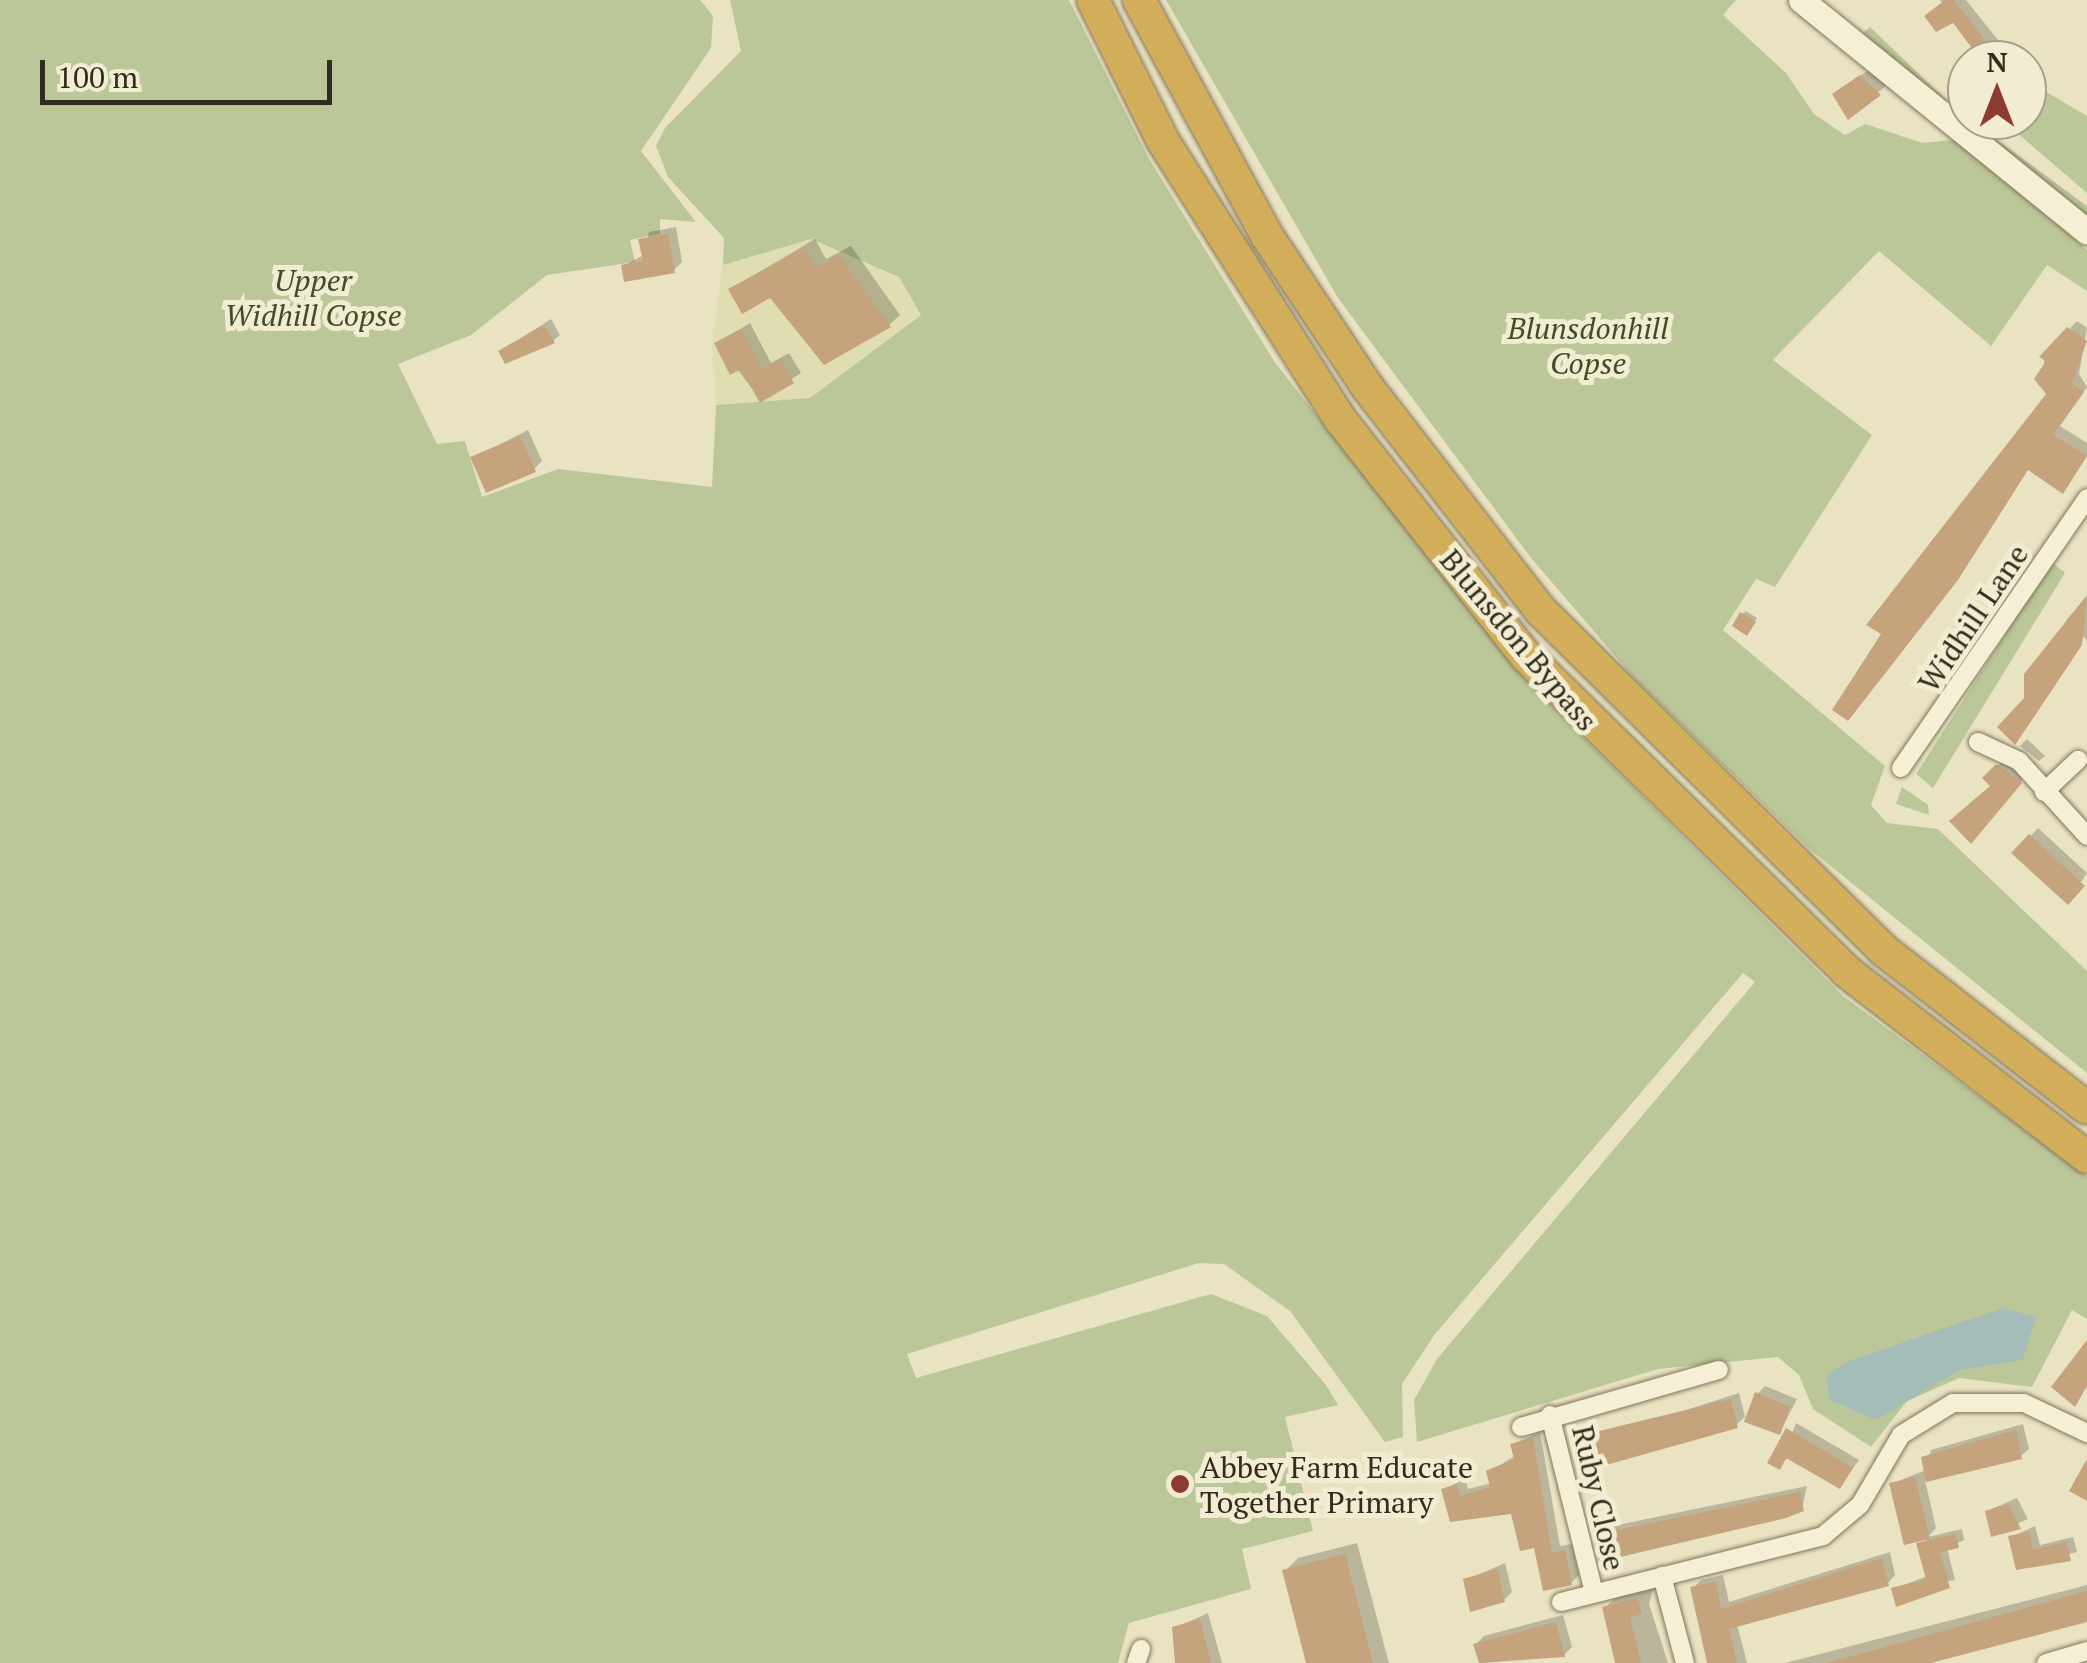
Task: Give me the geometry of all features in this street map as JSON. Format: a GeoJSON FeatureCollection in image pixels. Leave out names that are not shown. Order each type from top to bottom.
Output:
{"type":"FeatureCollection","features":[{"type":"Feature","properties":{"kind":"highway","name":"Blunsdon Bypass"},"geometry":{"type":"LineString","coordinates":[[1092,0],[1163,141],[1340,419],[1526,656],[1832,959],[2087,1158]]}},
{"type":"Feature","properties":{"kind":"highway","name":"Blunsdon Bypass"},"geometry":{"type":"LineString","coordinates":[[1139,0],[1277,251],[1368,388],[1541,611],[1855,925],[2087,1108]]}},
{"type":"Feature","properties":{"kind":"street"},"geometry":{"type":"LineString","coordinates":[[1802,0],[2087,232]]}},
{"type":"Feature","properties":{"kind":"street","name":"Widhill Lane"},"geometry":{"type":"LineString","coordinates":[[1902,768],[2087,498]]}},
{"type":"Feature","properties":{"kind":"street"},"geometry":{"type":"LineString","coordinates":[[1978,742],[2012,756],[2087,836]]}},
{"type":"Feature","properties":{"kind":"street"},"geometry":{"type":"LineString","coordinates":[[2044,792],[2078,760]]}},
{"type":"Feature","properties":{"kind":"street","name":"Ruby Close"},"geometry":{"type":"LineString","coordinates":[[1520,1427],[1550,1414],[1719,1370]]}},
{"type":"Feature","properties":{"kind":"street"},"geometry":{"type":"LineString","coordinates":[[1561,1602],[1838,1528],[1902,1434],[1953,1402],[2008,1400],[2087,1432]]}},
{"type":"Feature","properties":{"kind":"street","name":"Ruby Close"},"geometry":{"type":"LineString","coordinates":[[1550,1414],[1594,1593]]}},
{"type":"Feature","properties":{"kind":"street"},"geometry":{"type":"LineString","coordinates":[[1662,1576],[1686,1663]]}},
{"type":"Feature","properties":{"kind":"street"},"geometry":{"type":"LineString","coordinates":[[2046,1663],[2087,1651]]}},
{"type":"Feature","properties":{"kind":"shaded area"},"geometry":{"type":"Polygon","coordinates":[[[810,239],[899,277],[921,314],[810,398],[716,405],[712,344],[723,265],[810,239]]]}},
{"type":"Feature","properties":{"kind":"green space","name":"Upper Widhill Copse"},"geometry":{"type":"Polygon","coordinates":[[[0,0],[700,0],[713,16],[711,48],[641,151],[696,222],[660,219],[660,234],[630,240],[635,262],[547,275],[471,335],[398,364],[437,444],[465,441],[482,497],[558,469],[712,487],[716,405],[810,398],[921,315],[899,277],[811,239],[723,265],[724,238],[668,177],[656,146],[665,128],[741,51],[730,0],[1069,0],[1149,159],[1276,364],[1529,683],[1843,996],[2087,1176],[2087,1319],[2072,1310],[2032,1387],[1959,1378],[1907,1401],[1871,1447],[1813,1409],[1799,1375],[1778,1357],[1658,1369],[1417,1442],[1414,1400],[1437,1359],[1755,982],[1743,973],[1435,1334],[1402,1384],[1403,1437],[1385,1442],[1290,1311],[1224,1264],[1199,1263],[907,1354],[916,1378],[1211,1294],[1267,1316],[1326,1385],[1338,1405],[1285,1417],[1313,1531],[1242,1549],[1251,1589],[1129,1623],[1118,1663],[0,1663],[0,0]]]}},
{"type":"Feature","properties":{"kind":"green space","name":"Blunsdonhill Copse"},"geometry":{"type":"Polygon","coordinates":[[[1166,0],[1736,0],[1723,15],[1786,73],[1814,114],[1845,135],[1865,124],[1922,143],[1964,140],[2087,250],[2087,291],[2047,265],[1991,346],[1879,251],[1773,360],[1872,435],[1775,587],[1756,579],[1723,630],[1885,766],[1871,805],[1887,823],[1938,829],[2087,971],[2087,1073],[1807,847],[1634,678],[1531,558],[1338,298],[1166,0]]]}},
{"type":"Feature","properties":{"kind":"green space"},"geometry":{"type":"Polygon","coordinates":[[[1870,27],[1945,99],[1944,102],[1863,33],[1870,27]]]}},
{"type":"Feature","properties":{"kind":"green space"},"geometry":{"type":"Polygon","coordinates":[[[2047,92],[2087,116],[2087,193],[2025,140],[2047,140],[2047,92]]]}},
{"type":"Feature","properties":{"kind":"green space"},"geometry":{"type":"Polygon","coordinates":[[[1993,140],[2087,206],[2087,217],[1993,140]]]}},
{"type":"Feature","properties":{"kind":"green space"},"geometry":{"type":"Polygon","coordinates":[[[2052,562],[2065,573],[1933,788],[1916,774],[2052,562]]]}},
{"type":"Feature","properties":{"kind":"green space"},"geometry":{"type":"Polygon","coordinates":[[[1902,787],[1928,805],[1929,815],[1896,804],[1902,787]]]}},
{"type":"Feature","properties":{"kind":"water"},"geometry":{"type":"Polygon","coordinates":[[[2003,1308],[2036,1317],[2023,1360],[1960,1370],[1876,1420],[1830,1400],[1826,1377],[1846,1362],[2003,1308]]]}},
{"type":"Feature","properties":{"kind":"building"},"geometry":{"type":"Polygon","coordinates":[[[1945,0],[1954,0],[1985,40],[1966,40],[1953,23],[1936,32],[1924,16],[1945,0]]]}},
{"type":"Feature","properties":{"kind":"building"},"geometry":{"type":"Polygon","coordinates":[[[1860,75],[1881,95],[1848,120],[1832,94],[1860,75]]]}},
{"type":"Feature","properties":{"kind":"building"},"geometry":{"type":"Polygon","coordinates":[[[668,234],[675,273],[624,282],[621,265],[643,261],[638,239],[668,234]]]}},
{"type":"Feature","properties":{"kind":"building"},"geometry":{"type":"Polygon","coordinates":[[[804,248],[815,268],[839,255],[891,327],[824,365],[770,298],[742,314],[728,289],[804,248]]]}},
{"type":"Feature","properties":{"kind":"building"},"geometry":{"type":"Polygon","coordinates":[[[544,325],[555,343],[505,364],[498,351],[544,325]]]}},
{"type":"Feature","properties":{"kind":"building"},"geometry":{"type":"Polygon","coordinates":[[[2067,327],[2087,341],[2072,383],[2084,392],[2053,435],[2087,456],[2063,494],[2028,470],[1958,580],[1848,721],[1832,710],[1881,634],[1866,625],[2046,394],[2034,379],[2046,361],[2039,357],[2067,327]]]}},
{"type":"Feature","properties":{"kind":"building"},"geometry":{"type":"Polygon","coordinates":[[[741,329],[762,369],[781,359],[794,383],[760,403],[741,369],[730,375],[714,343],[741,329]]]}},
{"type":"Feature","properties":{"kind":"building"},"geometry":{"type":"Polygon","coordinates":[[[520,436],[536,472],[486,493],[470,457],[520,436]]]}},
{"type":"Feature","properties":{"kind":"building"},"geometry":{"type":"Polygon","coordinates":[[[2087,595],[2082,645],[2015,745],[1997,727],[2024,698],[2024,674],[2087,595]]]}},
{"type":"Feature","properties":{"kind":"building"},"geometry":{"type":"Polygon","coordinates":[[[1740,612],[1756,622],[1747,636],[1732,626],[1740,612]]]}},
{"type":"Feature","properties":{"kind":"building"},"geometry":{"type":"Polygon","coordinates":[[[1996,764],[2022,783],[1971,844],[1949,821],[1990,786],[1982,778],[1996,764]]]}},
{"type":"Feature","properties":{"kind":"building"},"geometry":{"type":"Polygon","coordinates":[[[2029,834],[2085,886],[2068,905],[2011,853],[2029,834]]]}},
{"type":"Feature","properties":{"kind":"building"},"geometry":{"type":"Polygon","coordinates":[[[2087,1340],[2087,1386],[2075,1407],[2051,1387],[2087,1340]]]}},
{"type":"Feature","properties":{"kind":"building"},"geometry":{"type":"Polygon","coordinates":[[[1755,1392],[1790,1407],[1780,1435],[1744,1422],[1755,1392]]]}},
{"type":"Feature","properties":{"kind":"building"},"geometry":{"type":"Polygon","coordinates":[[[1731,1399],[1738,1428],[1581,1472],[1574,1444],[1591,1433],[1731,1399]]]}},
{"type":"Feature","properties":{"kind":"building"},"geometry":{"type":"Polygon","coordinates":[[[1786,1428],[1853,1468],[1840,1489],[1786,1458],[1780,1470],[1767,1463],[1786,1428]]]}},
{"type":"Feature","properties":{"kind":"building"},"geometry":{"type":"Polygon","coordinates":[[[2016,1430],[2022,1459],[1926,1482],[1921,1457],[2016,1430]]]}},
{"type":"Feature","properties":{"kind":"building"},"geometry":{"type":"Polygon","coordinates":[[[1533,1438],[1552,1553],[1565,1550],[1572,1585],[1543,1591],[1534,1548],[1520,1551],[1511,1514],[1450,1522],[1441,1489],[1457,1484],[1460,1496],[1490,1487],[1486,1471],[1514,1459],[1510,1444],[1533,1438]]]}},
{"type":"Feature","properties":{"kind":"building"},"geometry":{"type":"Polygon","coordinates":[[[1447,1458],[1451,1475],[1434,1480],[1430,1463],[1447,1458]]]}},
{"type":"Feature","properties":{"kind":"building"},"geometry":{"type":"Polygon","coordinates":[[[2087,1459],[2087,1501],[2069,1491],[2087,1459]]]}},
{"type":"Feature","properties":{"kind":"building"},"geometry":{"type":"Polygon","coordinates":[[[1915,1477],[1930,1539],[1904,1545],[1889,1483],[1915,1477]]]}},
{"type":"Feature","properties":{"kind":"building"},"geometry":{"type":"Polygon","coordinates":[[[1800,1492],[1804,1511],[1786,1518],[1599,1562],[1593,1535],[1800,1492]]]}},
{"type":"Feature","properties":{"kind":"building"},"geometry":{"type":"Polygon","coordinates":[[[2008,1504],[2021,1529],[1991,1537],[1985,1511],[2008,1504]]]}},
{"type":"Feature","properties":{"kind":"building"},"geometry":{"type":"Polygon","coordinates":[[[2029,1532],[2033,1550],[2066,1542],[2071,1561],[2016,1570],[2008,1536],[2029,1532]]]}},
{"type":"Feature","properties":{"kind":"building"},"geometry":{"type":"Polygon","coordinates":[[[1956,1534],[1959,1548],[1940,1552],[1950,1588],[1896,1607],[1891,1588],[1926,1579],[1916,1543],[1956,1534]]]}},
{"type":"Feature","properties":{"kind":"building"},"geometry":{"type":"Polygon","coordinates":[[[1345,1554],[1373,1663],[1306,1663],[1282,1570],[1345,1554]]]}},
{"type":"Feature","properties":{"kind":"building"},"geometry":{"type":"Polygon","coordinates":[[[1882,1558],[1889,1586],[1729,1629],[1737,1663],[1707,1663],[1690,1587],[1716,1582],[1721,1609],[1882,1558]]]}},
{"type":"Feature","properties":{"kind":"building"},"geometry":{"type":"Polygon","coordinates":[[[1497,1569],[1505,1602],[1470,1612],[1463,1579],[1497,1569]]]}},
{"type":"Feature","properties":{"kind":"building"},"geometry":{"type":"Polygon","coordinates":[[[2087,1591],[2087,1622],[1931,1663],[1827,1663],[2087,1591]]]}},
{"type":"Feature","properties":{"kind":"building"},"geometry":{"type":"Polygon","coordinates":[[[1638,1598],[1642,1614],[1630,1617],[1641,1663],[1615,1663],[1602,1607],[1638,1598]]]}},
{"type":"Feature","properties":{"kind":"building"},"geometry":{"type":"Polygon","coordinates":[[[1200,1619],[1211,1663],[1175,1663],[1172,1627],[1200,1619]]]}},
{"type":"Feature","properties":{"kind":"building"},"geometry":{"type":"Polygon","coordinates":[[[1556,1622],[1565,1657],[1479,1663],[1473,1644],[1556,1622]]]}},
{"type":"Feature","properties":{"kind":"place","name":"Abbey Farm Educate Together Primary"},"geometry":{"type":"Point","coordinates":[1180,1484]}}]}
